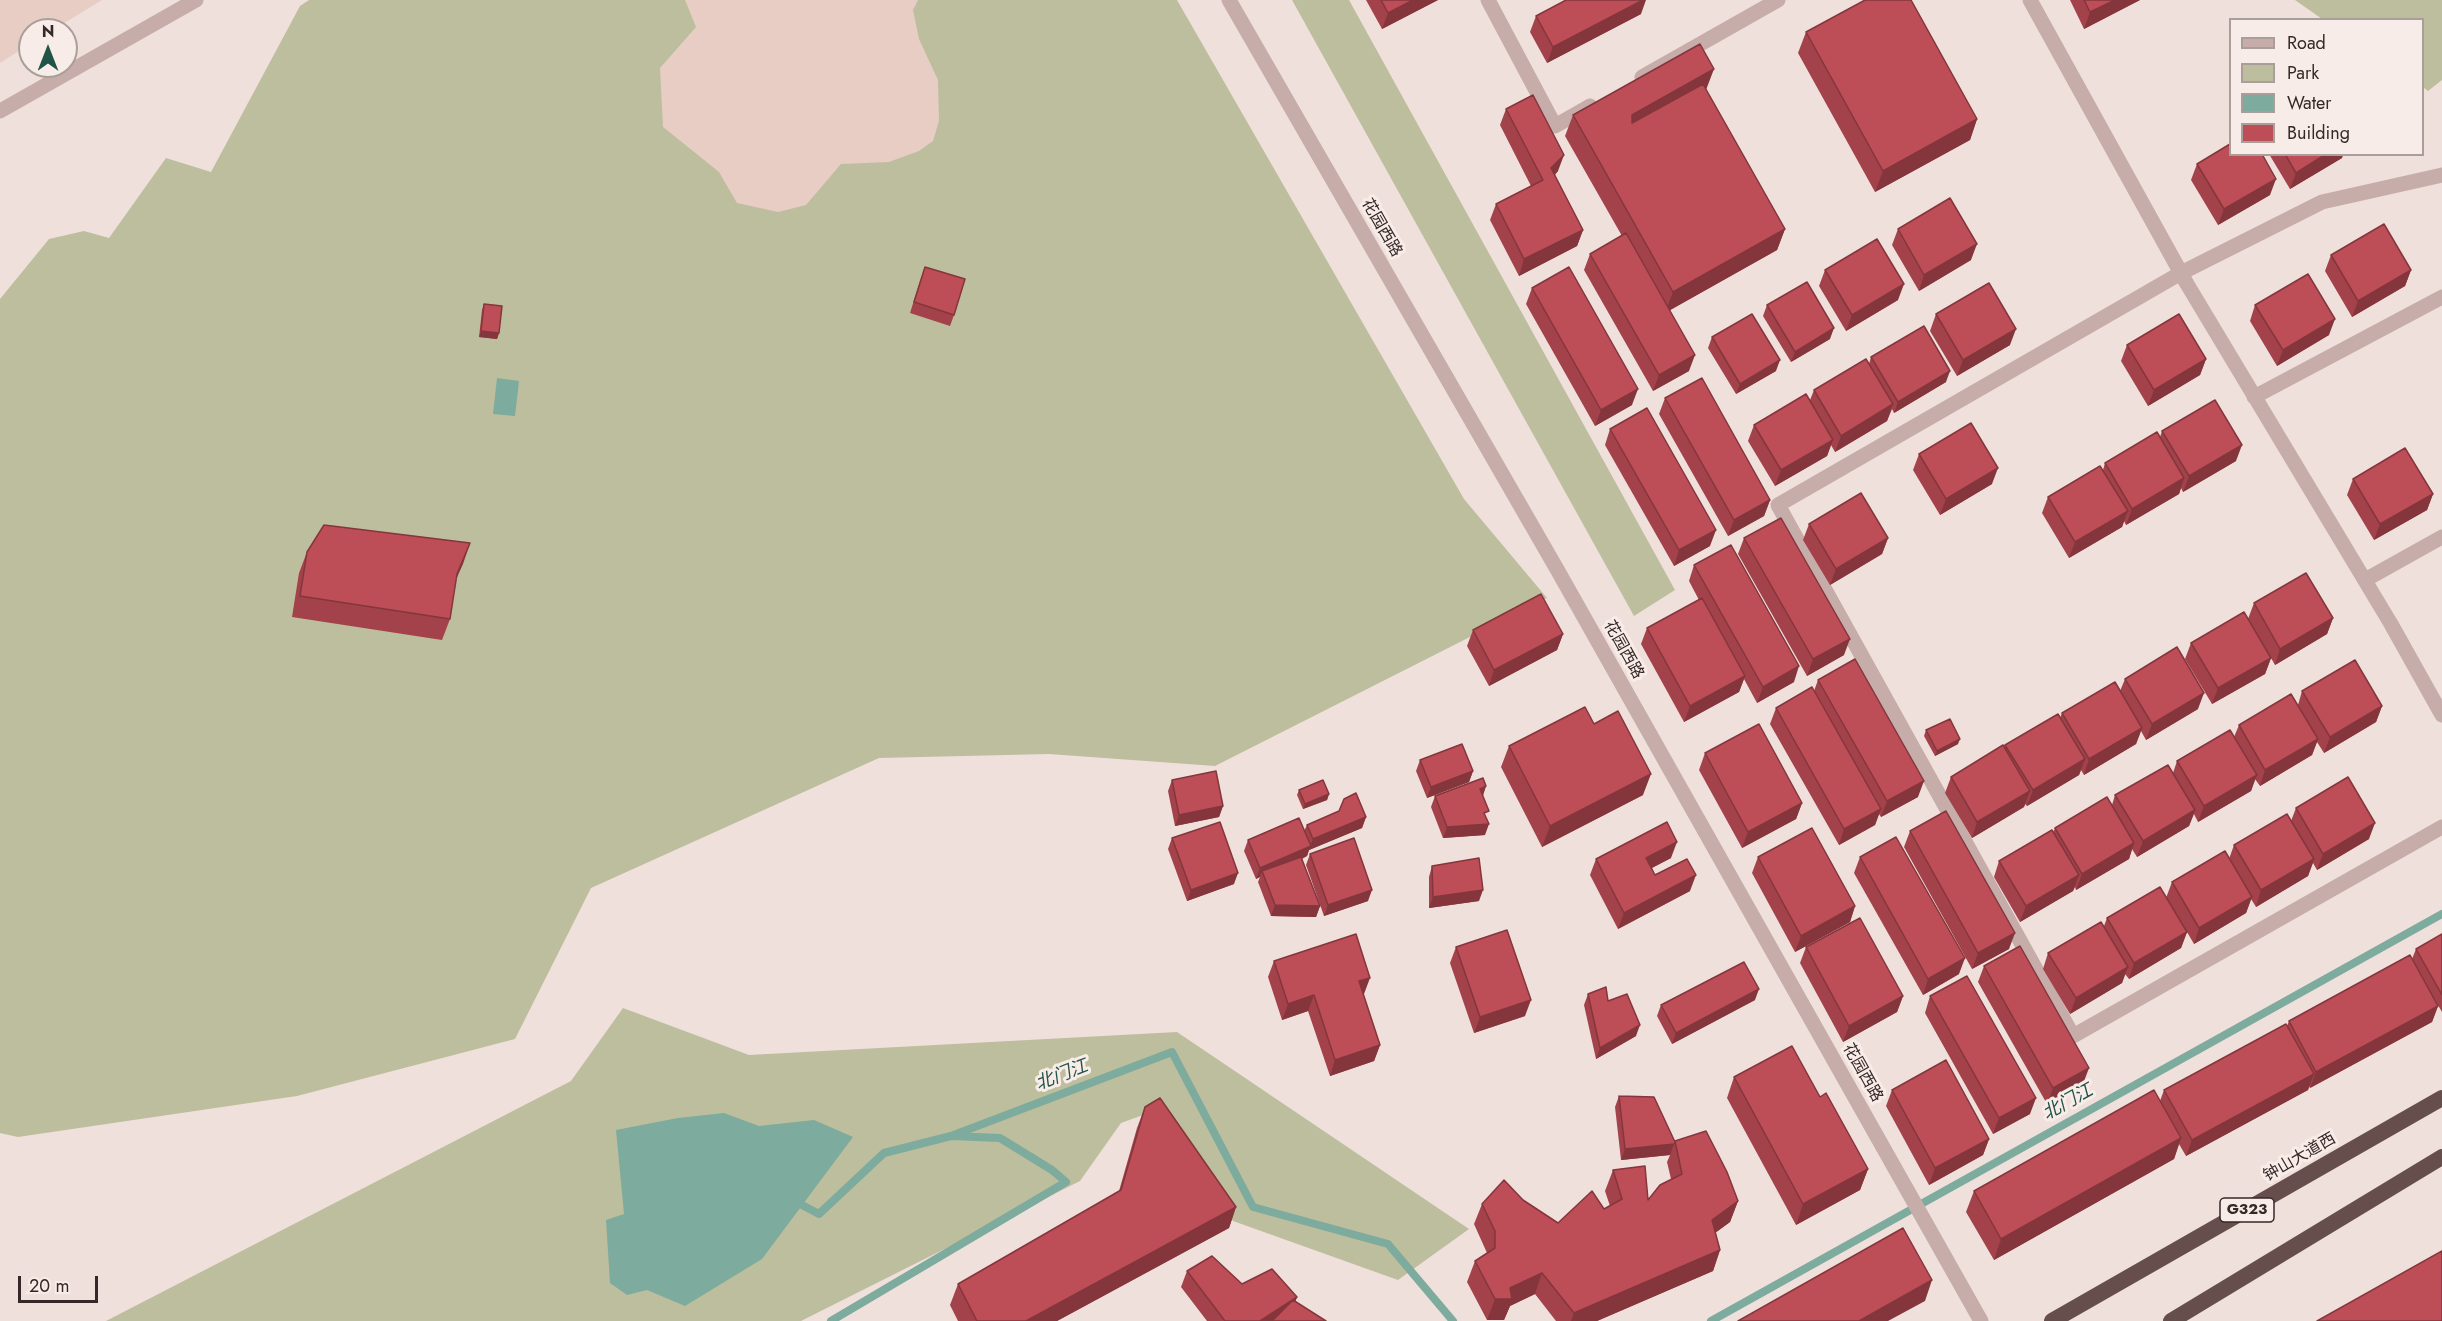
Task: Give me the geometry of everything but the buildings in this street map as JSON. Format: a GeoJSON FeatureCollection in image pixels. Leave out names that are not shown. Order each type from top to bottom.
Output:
{"type":"FeatureCollection","features":[{"type":"Feature","properties":{"kind":"highway","name":"钟山大道西"},"geometry":{"type":"LineString","coordinates":[[2052,1321],[2442,1098]]}},
{"type":"Feature","properties":{"kind":"highway"},"geometry":{"type":"LineString","coordinates":[[2171,1321],[2442,1157]]}},
{"type":"Feature","properties":{"kind":"street"},"geometry":{"type":"LineString","coordinates":[[0,111],[196,0]]}},
{"type":"Feature","properties":{"kind":"street","name":"花园西路"},"geometry":{"type":"LineString","coordinates":[[1229,0],[1546,551],[1981,1321]]}},
{"type":"Feature","properties":{"kind":"street"},"geometry":{"type":"LineString","coordinates":[[1488,0],[1556,126],[1606,98]]}},
{"type":"Feature","properties":{"kind":"street"},"geometry":{"type":"LineString","coordinates":[[1626,86],[1778,0]]}},
{"type":"Feature","properties":{"kind":"street"},"geometry":{"type":"LineString","coordinates":[[2030,0],[2181,273],[2365,580],[2442,715]]}},
{"type":"Feature","properties":{"kind":"street"},"geometry":{"type":"LineString","coordinates":[[2442,175],[2322,201],[2181,273],[1778,505],[2073,1036],[2442,827]]}},
{"type":"Feature","properties":{"kind":"street"},"geometry":{"type":"LineString","coordinates":[[2254,397],[2442,297]]}},
{"type":"Feature","properties":{"kind":"street"},"geometry":{"type":"LineString","coordinates":[[2365,580],[2442,537]]}},
{"type":"Feature","properties":{"kind":"green space"},"geometry":{"type":"Polygon","coordinates":[[[309,0],[1177,0],[1464,499],[1547,598],[1215,766],[1049,754],[879,758],[591,888],[515,1039],[297,1096],[18,1137],[0,1133],[0,299],[49,239],[84,231],[109,238],[166,158],[211,172],[300,6],[309,0]]]}},
{"type":"Feature","properties":{"kind":"green space"},"geometry":{"type":"Polygon","coordinates":[[[1292,0],[1349,0],[1675,590],[1634,616],[1292,0]]]}},
{"type":"Feature","properties":{"kind":"green space"},"geometry":{"type":"Polygon","coordinates":[[[2295,0],[2442,0],[2442,80],[2428,91],[2424,88],[2424,18],[2321,18],[2295,0]]]}},
{"type":"Feature","properties":{"kind":"green space"},"geometry":{"type":"Polygon","coordinates":[[[623,1008],[749,1055],[1177,1032],[1469,1229],[1398,1280],[1233,1221],[1154,1111],[1121,1123],[1080,1181],[801,1321],[106,1321],[571,1081],[623,1008]]]}},
{"type":"Feature","properties":{"kind":"shaded area"},"geometry":{"type":"Polygon","coordinates":[[[0,0],[102,0],[73,18],[18,18],[18,52],[0,63],[0,0]]]}},
{"type":"Feature","properties":{"kind":"shaded area"},"geometry":{"type":"Polygon","coordinates":[[[685,0],[918,0],[913,10],[919,39],[938,80],[939,121],[933,141],[919,151],[889,162],[841,164],[806,205],[778,212],[737,203],[719,172],[663,127],[660,68],[696,27],[685,0]]]}},
{"type":"Feature","properties":{"kind":"water"},"geometry":{"type":"Polygon","coordinates":[[[497,378],[519,381],[515,416],[493,414],[497,378]]]}},
{"type":"Feature","properties":{"kind":"water"},"geometry":{"type":"Polygon","coordinates":[[[724,1113],[759,1126],[814,1120],[853,1137],[762,1259],[685,1306],[647,1290],[627,1295],[610,1283],[606,1220],[624,1214],[616,1130],[678,1118],[724,1113]]]}},
{"type":"Feature","properties":{"kind":"waterway","name":"北门江"},"geometry":{"type":"LineString","coordinates":[[1711,1321],[2442,914]]}},
{"type":"Feature","properties":{"kind":"waterway","name":"北门江"},"geometry":{"type":"LineString","coordinates":[[831,1321],[1066,1182],[1052,1170],[1000,1138],[951,1136],[1172,1052],[1253,1207],[1388,1244],[1453,1321]]}},
{"type":"Feature","properties":{"kind":"waterway"},"geometry":{"type":"LineString","coordinates":[[802,1205],[819,1214],[884,1153],[951,1136]]}}]}
